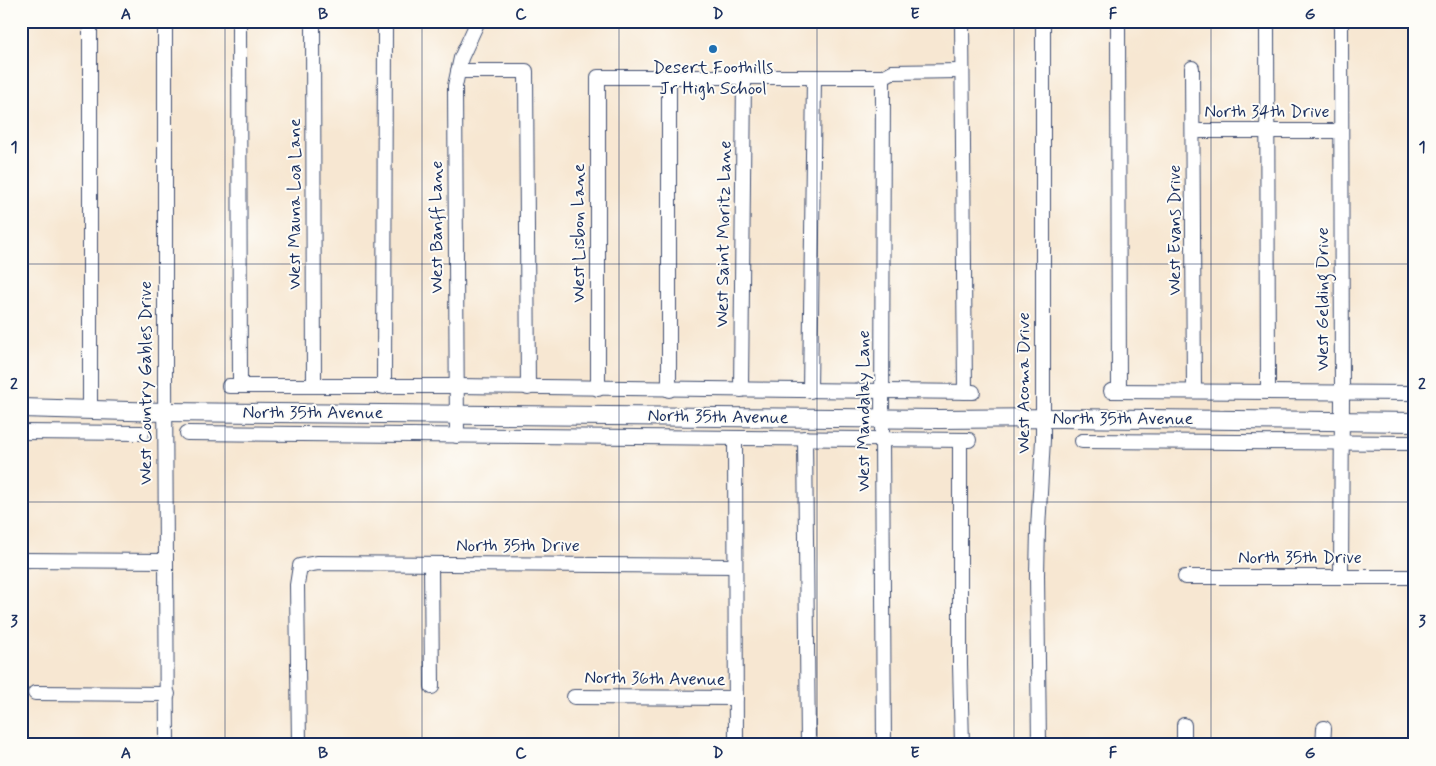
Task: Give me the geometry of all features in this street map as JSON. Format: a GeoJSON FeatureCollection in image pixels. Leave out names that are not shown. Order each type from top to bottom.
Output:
{"type":"FeatureCollection","features":[{"type":"Feature","properties":{"kind":"main road","name":"North 35th Avenue"},"geometry":{"type":"LineString","coordinates":[[21,408],[165,412],[1415,422]]}},
{"type":"Feature","properties":{"kind":"street"},"geometry":{"type":"LineString","coordinates":[[90,21],[90,411]]}},
{"type":"Feature","properties":{"kind":"street","name":"West Country Gables Drive"},"geometry":{"type":"LineString","coordinates":[[165,21],[167,745]]}},
{"type":"Feature","properties":{"kind":"street","name":"North 35th Avenue"},"geometry":{"type":"LineString","coordinates":[[239,21],[234,386],[457,386],[669,390],[969,392],[962,71]]}},
{"type":"Feature","properties":{"kind":"street","name":"West Mauna Loa Lane"},"geometry":{"type":"LineString","coordinates":[[313,21],[314,386]]}},
{"type":"Feature","properties":{"kind":"street"},"geometry":{"type":"LineString","coordinates":[[384,387],[385,21]]}},
{"type":"Feature","properties":{"kind":"street","name":"West Banff Lane"},"geometry":{"type":"LineString","coordinates":[[457,436],[454,104],[455,86],[461,58],[478,21]]}},
{"type":"Feature","properties":{"kind":"street"},"geometry":{"type":"LineString","coordinates":[[669,390],[669,78],[884,78],[892,72],[962,71],[962,21]]}},
{"type":"Feature","properties":{"kind":"street","name":"West Acoma Drive"},"geometry":{"type":"LineString","coordinates":[[1039,745],[1037,575],[1043,419],[1043,21]]}},
{"type":"Feature","properties":{"kind":"street","name":"North 35th Avenue"},"geometry":{"type":"LineString","coordinates":[[1118,21],[1115,391],[1415,393]]}},
{"type":"Feature","properties":{"kind":"street"},"geometry":{"type":"LineString","coordinates":[[1267,21],[1268,392]]}},
{"type":"Feature","properties":{"kind":"street","name":"West Gelding Drive"},"geometry":{"type":"LineString","coordinates":[[1341,21],[1341,577]]}},
{"type":"Feature","properties":{"kind":"street","name":"West Evans Drive"},"geometry":{"type":"LineString","coordinates":[[1192,68],[1194,391]]}},
{"type":"Feature","properties":{"kind":"street"},"geometry":{"type":"LineString","coordinates":[[458,71],[526,71],[528,388]]}},
{"type":"Feature","properties":{"kind":"street","name":"West Lisbon Lane"},"geometry":{"type":"LineString","coordinates":[[598,389],[598,78],[669,78]]}},
{"type":"Feature","properties":{"kind":"street","name":"West Saint Moritz Lane"},"geometry":{"type":"LineString","coordinates":[[741,390],[744,78]]}},
{"type":"Feature","properties":{"kind":"street"},"geometry":{"type":"LineString","coordinates":[[810,391],[814,78]]}},
{"type":"Feature","properties":{"kind":"street","name":"West Mandalay Lane"},"geometry":{"type":"LineString","coordinates":[[884,78],[882,391],[884,745]]}},
{"type":"Feature","properties":{"kind":"street","name":"North 34th Drive"},"geometry":{"type":"LineString","coordinates":[[1193,131],[1341,131]]}},
{"type":"Feature","properties":{"kind":"street"},"geometry":{"type":"LineString","coordinates":[[21,432],[142,433]]}},
{"type":"Feature","properties":{"kind":"street","name":"North 35th Avenue"},"geometry":{"type":"LineString","coordinates":[[187,433],[964,440],[960,664],[962,745]]}},
{"type":"Feature","properties":{"kind":"street"},"geometry":{"type":"LineString","coordinates":[[735,438],[736,745]]}},
{"type":"Feature","properties":{"kind":"street"},"geometry":{"type":"LineString","coordinates":[[806,438],[808,745]]}},
{"type":"Feature","properties":{"kind":"street","name":"North 35th Avenue"},"geometry":{"type":"LineString","coordinates":[[1082,442],[1415,443]]}},
{"type":"Feature","properties":{"kind":"street"},"geometry":{"type":"LineString","coordinates":[[21,560],[165,561]]}},
{"type":"Feature","properties":{"kind":"street","name":"North 35th Drive"},"geometry":{"type":"LineString","coordinates":[[299,745],[297,585],[300,566],[318,563],[735,566]]}},
{"type":"Feature","properties":{"kind":"street"},"geometry":{"type":"LineString","coordinates":[[431,564],[432,687]]}},
{"type":"Feature","properties":{"kind":"street","name":"North 35th Drive"},"geometry":{"type":"LineString","coordinates":[[1185,577],[1415,577]]}},
{"type":"Feature","properties":{"kind":"street"},"geometry":{"type":"LineString","coordinates":[[35,693],[168,694]]}},
{"type":"Feature","properties":{"kind":"street","name":"North 36th Avenue"},"geometry":{"type":"LineString","coordinates":[[574,697],[736,698]]}},
{"type":"Feature","properties":{"kind":"street"},"geometry":{"type":"LineString","coordinates":[[1184,725],[1184,745]]}},
{"type":"Feature","properties":{"kind":"street"},"geometry":{"type":"LineString","coordinates":[[1323,745],[1324,728]]}},
{"type":"Feature","properties":{"kind":"place","name":"Desert Foothills Jr High School"},"geometry":{"type":"Point","coordinates":[713,49]}}]}
